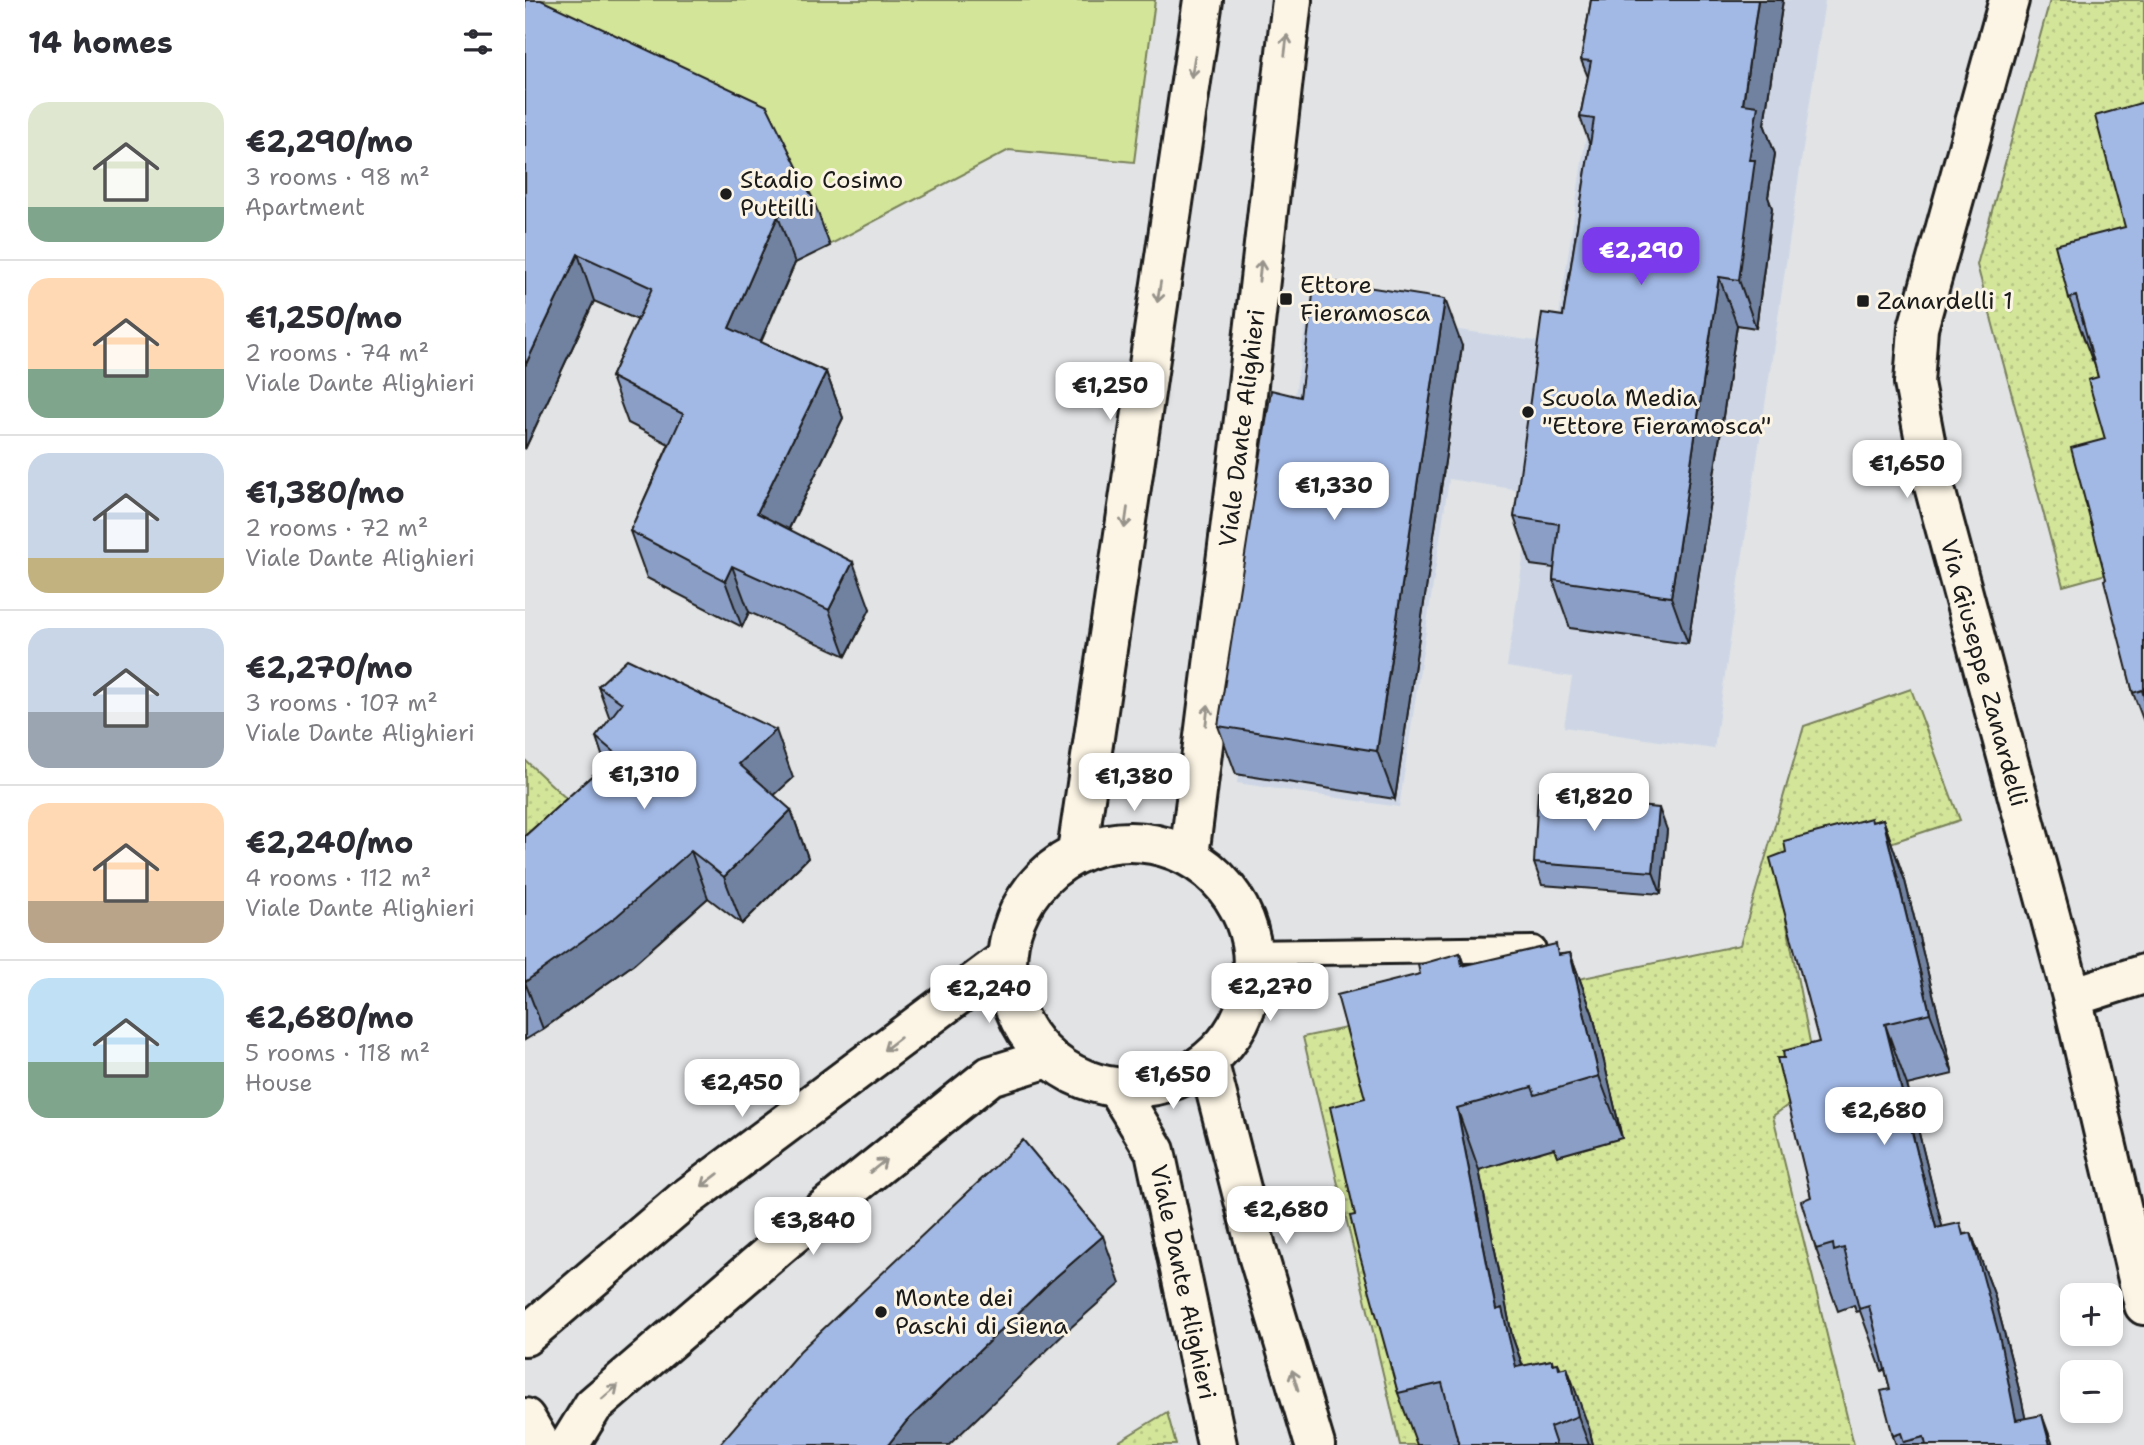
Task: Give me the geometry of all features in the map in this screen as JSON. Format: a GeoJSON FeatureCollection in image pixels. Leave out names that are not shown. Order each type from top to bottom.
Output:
{"type":"FeatureCollection","features":[{"type":"Feature","properties":{"kind":"street"},"geometry":{"type":"LineString","coordinates":[[1077,852],[1203,0]]}},
{"type":"Feature","properties":{"kind":"street","name":"Viale Dante Alighieri"},"geometry":{"type":"LineString","coordinates":[[1189,856],[1245,411],[1292,0]]}},
{"type":"Feature","properties":{"kind":"street","name":"Via Giuseppe Zanardelli"},"geometry":{"type":"LineString","coordinates":[[2009,0],[1918,328],[1914,383],[1933,482],[2071,998],[2144,1305]]}},
{"type":"Feature","properties":{"kind":"street"},"geometry":{"type":"LineString","coordinates":[[1115,841],[1152,843],[1189,856],[1220,881],[1243,914],[1254,953],[1250,993],[1235,1030],[1208,1060],[1189,1073],[1168,1081],[1142,1087],[1116,1087],[1080,1078],[1048,1058],[1031,1040],[1018,1018],[1009,989],[1006,959],[1012,926],[1026,896],[1049,871],[1077,852],[1115,841]]}},
{"type":"Feature","properties":{"kind":"street"},"geometry":{"type":"LineString","coordinates":[[525,1336],[684,1200],[1006,959]]}},
{"type":"Feature","properties":{"kind":"street"},"geometry":{"type":"LineString","coordinates":[[2071,998],[2144,974]]}},
{"type":"Feature","properties":{"kind":"street"},"geometry":{"type":"LineString","coordinates":[[569,1445],[593,1406],[787,1239],[990,1076],[1048,1058]]}},
{"type":"Feature","properties":{"kind":"street"},"geometry":{"type":"LineString","coordinates":[[1208,1060],[1258,1255],[1315,1445]]}},
{"type":"Feature","properties":{"kind":"street","name":"Viale Dante Alighieri"},"geometry":{"type":"LineString","coordinates":[[1116,1087],[1155,1151],[1217,1445]]}},
{"type":"Feature","properties":{"kind":"street"},"geometry":{"type":"LineString","coordinates":[[525,1418],[541,1445]]}},
{"type":"Feature","properties":{"kind":"lane"},"geometry":{"type":"LineString","coordinates":[[1254,953],[1533,949]]}},
{"type":"Feature","properties":{"kind":"shaded area","name":"Scuola Media \"Ettore Fieramosca\""},"geometry":{"type":"Polygon","coordinates":[[[1606,0],[1825,0],[1714,749],[1564,727],[1572,677],[1507,667],[1533,492],[1449,479],[1399,807],[1237,783],[1308,308],[1555,344],[1606,0]]]}},
{"type":"Feature","properties":{"kind":"green space","name":"Stadio Cosimo Puttilli"},"geometry":{"type":"Polygon","coordinates":[[[525,0],[1155,0],[1134,162],[1009,150],[795,263],[746,374],[669,334],[571,290],[525,0]]]}},
{"type":"Feature","properties":{"kind":"green space"},"geometry":{"type":"Polygon","coordinates":[[[2050,0],[2144,0],[2144,276],[2098,358],[2117,571],[2063,586],[1977,265],[2050,0]]]}},
{"type":"Feature","properties":{"kind":"green space"},"geometry":{"type":"Polygon","coordinates":[[[1911,689],[1960,820],[1792,875],[1786,920],[1818,1083],[1773,1116],[1854,1445],[1593,1445],[1589,1428],[1582,1430],[1580,1425],[1575,1425],[1574,1422],[1524,1432],[1522,1420],[1535,1416],[1524,1370],[1516,1372],[1496,1290],[1502,1289],[1493,1241],[1444,1251],[1439,1231],[1482,1218],[1472,1167],[1458,1170],[1452,1151],[1483,1142],[1486,1155],[1509,1148],[1513,1160],[1554,1148],[1557,1156],[1613,1140],[1611,1134],[1620,1132],[1593,1015],[1580,1017],[1578,1006],[1545,1015],[1547,1021],[1512,1030],[1509,1022],[1484,1028],[1481,1015],[1440,1027],[1442,1035],[1360,1056],[1381,1137],[1390,1134],[1396,1157],[1352,1168],[1366,1228],[1371,1227],[1384,1274],[1372,1278],[1383,1322],[1388,1320],[1409,1394],[1404,1397],[1418,1445],[1400,1445],[1303,1037],[1740,945],[1804,726],[1911,689]]]}},
{"type":"Feature","properties":{"kind":"green space"},"geometry":{"type":"Polygon","coordinates":[[[525,760],[586,817],[525,861],[525,760]]]}},
{"type":"Feature","properties":{"kind":"green space"},"geometry":{"type":"Polygon","coordinates":[[[1167,1412],[1176,1445],[1113,1445],[1167,1412]]]}},
{"type":"Feature","properties":{"kind":"building"},"geometry":{"type":"Polygon","coordinates":[[[525,0],[541,0],[767,106],[813,199],[778,216],[729,328],[826,372],[757,513],[853,562],[829,610],[732,566],[725,581],[630,531],[683,414],[611,377],[652,288],[578,254],[525,366],[525,0]]]}},
{"type":"Feature","properties":{"kind":"building"},"geometry":{"type":"Polygon","coordinates":[[[1591,0],[1758,0],[1743,104],[1758,106],[1749,160],[1755,160],[1739,280],[1719,277],[1671,597],[1553,580],[1559,524],[1514,517],[1542,313],[1563,316],[1594,119],[1580,117],[1591,61],[1581,60],[1591,0]]]}},
{"type":"Feature","properties":{"kind":"building"},"geometry":{"type":"Polygon","coordinates":[[[2144,102],[2144,697],[2142,690],[2133,693],[2071,448],[2105,439],[2088,380],[2098,377],[2076,296],[2069,298],[2055,245],[2125,227],[2095,116],[2144,102]]]}},
{"type":"Feature","properties":{"kind":"building"},"geometry":{"type":"Polygon","coordinates":[[[1315,279],[1445,299],[1377,751],[1218,726],[1271,390],[1300,397],[1315,279]]]}},
{"type":"Feature","properties":{"kind":"building"},"geometry":{"type":"Polygon","coordinates":[[[627,659],[776,730],[739,764],[791,810],[724,877],[691,851],[617,916],[525,982],[525,836],[616,754],[596,737],[622,703],[598,686],[627,659]]]}},
{"type":"Feature","properties":{"kind":"building"},"geometry":{"type":"Polygon","coordinates":[[[1538,791],[1604,796],[1604,803],[1659,808],[1653,872],[1534,863],[1538,791]]]}},
{"type":"Feature","properties":{"kind":"building"},"geometry":{"type":"Polygon","coordinates":[[[1871,818],[1872,822],[1883,819],[1930,1013],[1885,1024],[1936,1228],[1960,1223],[1963,1235],[1971,1233],[1999,1335],[2016,1420],[2042,1415],[2050,1445],[1926,1445],[1924,1437],[1904,1442],[1901,1433],[1893,1436],[1881,1391],[1890,1389],[1869,1306],[1859,1309],[1844,1248],[1834,1251],[1833,1244],[1816,1249],[1801,1201],[1811,1197],[1777,1058],[1784,1058],[1783,1051],[1819,1042],[1770,858],[1786,852],[1784,841],[1871,818]]]}},
{"type":"Feature","properties":{"kind":"building"},"geometry":{"type":"Polygon","coordinates":[[[1556,944],[1558,955],[1570,953],[1599,1076],[1535,1095],[1532,1087],[1457,1108],[1496,1310],[1502,1308],[1516,1367],[1552,1360],[1552,1364],[1558,1363],[1559,1369],[1567,1367],[1578,1416],[1550,1427],[1556,1445],[1459,1445],[1442,1383],[1398,1393],[1358,1249],[1350,1216],[1355,1215],[1330,1107],[1365,1098],[1337,995],[1420,974],[1418,965],[1460,953],[1462,966],[1556,944]]]}},
{"type":"Feature","properties":{"kind":"building"},"geometry":{"type":"Polygon","coordinates":[[[1023,1140],[1103,1236],[1050,1282],[906,1422],[888,1445],[719,1445],[800,1351],[1023,1140]]]}},
{"type":"Feature","properties":{"kind":"place","name":"Stadio Cosimo Puttilli"},"geometry":{"type":"Point","coordinates":[726,194]}},
{"type":"Feature","properties":{"kind":"place","name":"Ettore Fieramosca"},"geometry":{"type":"Point","coordinates":[1286,299]}},
{"type":"Feature","properties":{"kind":"place","name":"Zanardelli 1"},"geometry":{"type":"Point","coordinates":[1863,301]}},
{"type":"Feature","properties":{"kind":"place","name":"Scuola Media \"Ettore Fieramosca\""},"geometry":{"type":"Point","coordinates":[1528,412]}},
{"type":"Feature","properties":{"kind":"place","name":"Monte dei Paschi di Siena"},"geometry":{"type":"Point","coordinates":[881,1312]}}]}
